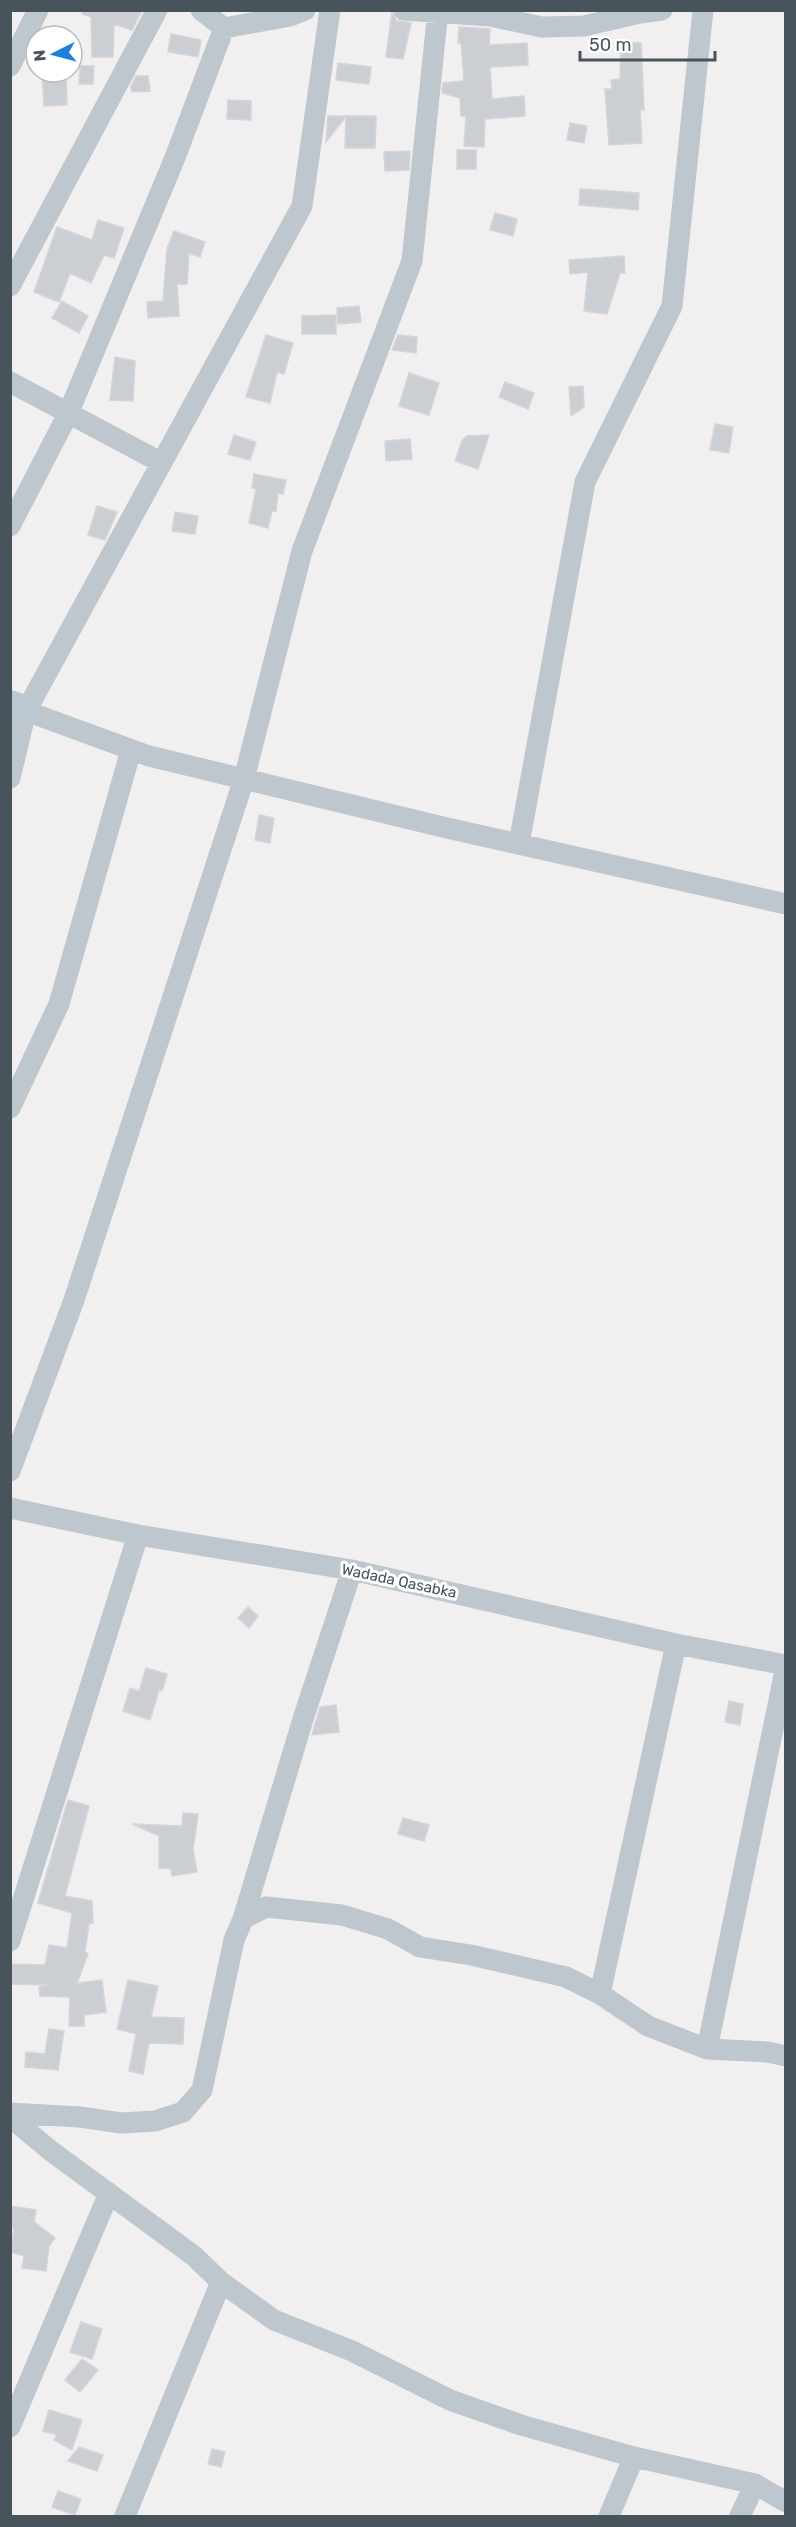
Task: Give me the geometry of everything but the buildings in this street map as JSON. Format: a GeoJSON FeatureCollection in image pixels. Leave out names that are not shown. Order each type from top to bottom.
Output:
{"type":"FeatureCollection","features":[{"type":"Feature","properties":{"kind":"street"},"geometry":{"type":"LineString","coordinates":[[10,66],[38,10]]}},
{"type":"Feature","properties":{"kind":"street"},"geometry":{"type":"LineString","coordinates":[[10,286],[157,10]]}},
{"type":"Feature","properties":{"kind":"street"},"geometry":{"type":"LineString","coordinates":[[201,10],[224,28],[290,16],[305,10]]}},
{"type":"Feature","properties":{"kind":"street"},"geometry":{"type":"LineString","coordinates":[[10,778],[18,708],[162,463],[302,206],[330,10]]}},
{"type":"Feature","properties":{"kind":"street"},"geometry":{"type":"LineString","coordinates":[[404,10],[542,19],[584,26],[662,10]]}},
{"type":"Feature","properties":{"kind":"street"},"geometry":{"type":"LineString","coordinates":[[519,844],[585,482],[672,306],[703,10]]}},
{"type":"Feature","properties":{"kind":"street"},"geometry":{"type":"LineString","coordinates":[[10,1471],[74,1300],[244,779],[302,551],[412,261],[438,12]]}},
{"type":"Feature","properties":{"kind":"street"},"geometry":{"type":"LineString","coordinates":[[10,526],[68,414],[174,160],[224,28]]}},
{"type":"Feature","properties":{"kind":"street"},"geometry":{"type":"LineString","coordinates":[[10,382],[162,463]]}},
{"type":"Feature","properties":{"kind":"street"},"geometry":{"type":"LineString","coordinates":[[18,708],[131,750],[244,779],[786,904]]}},
{"type":"Feature","properties":{"kind":"street"},"geometry":{"type":"LineString","coordinates":[[10,1108],[59,1004],[131,750]]}},
{"type":"Feature","properties":{"kind":"street","name":"Wadada Qasabka"},"geometry":{"type":"LineString","coordinates":[[10,1508],[138,1535],[352,1570],[676,1644],[786,1666]]}},
{"type":"Feature","properties":{"kind":"street"},"geometry":{"type":"LineString","coordinates":[[10,1941],[138,1535]]}},
{"type":"Feature","properties":{"kind":"street"},"geometry":{"type":"LineString","coordinates":[[10,2115],[80,2117],[120,2123],[155,2121],[183,2112],[201,2090],[234,1940],[243,1918],[303,1719],[352,1570]]}},
{"type":"Feature","properties":{"kind":"street"},"geometry":{"type":"LineString","coordinates":[[600,1994],[676,1644]]}},
{"type":"Feature","properties":{"kind":"street"},"geometry":{"type":"LineString","coordinates":[[707,2049],[786,1666]]}},
{"type":"Feature","properties":{"kind":"street"},"geometry":{"type":"LineString","coordinates":[[243,1918],[266,1907],[342,1915],[388,1929],[420,1947],[566,1977],[600,1994],[648,2026],[707,2049],[768,2052],[786,2056]]}},
{"type":"Feature","properties":{"kind":"street"},"geometry":{"type":"LineString","coordinates":[[10,2115],[51,2151],[194,2256],[221,2282],[274,2320],[352,2351],[450,2400],[521,2425],[634,2457],[755,2484],[786,2502]]}},
{"type":"Feature","properties":{"kind":"street"},"geometry":{"type":"LineString","coordinates":[[10,2427],[109,2193]]}},
{"type":"Feature","properties":{"kind":"street"},"geometry":{"type":"LineString","coordinates":[[125,2517],[221,2282]]}},
{"type":"Feature","properties":{"kind":"street"},"geometry":{"type":"LineString","coordinates":[[609,2517],[634,2457]]}},
{"type":"Feature","properties":{"kind":"street"},"geometry":{"type":"LineString","coordinates":[[740,2517],[755,2484]]}}]}
